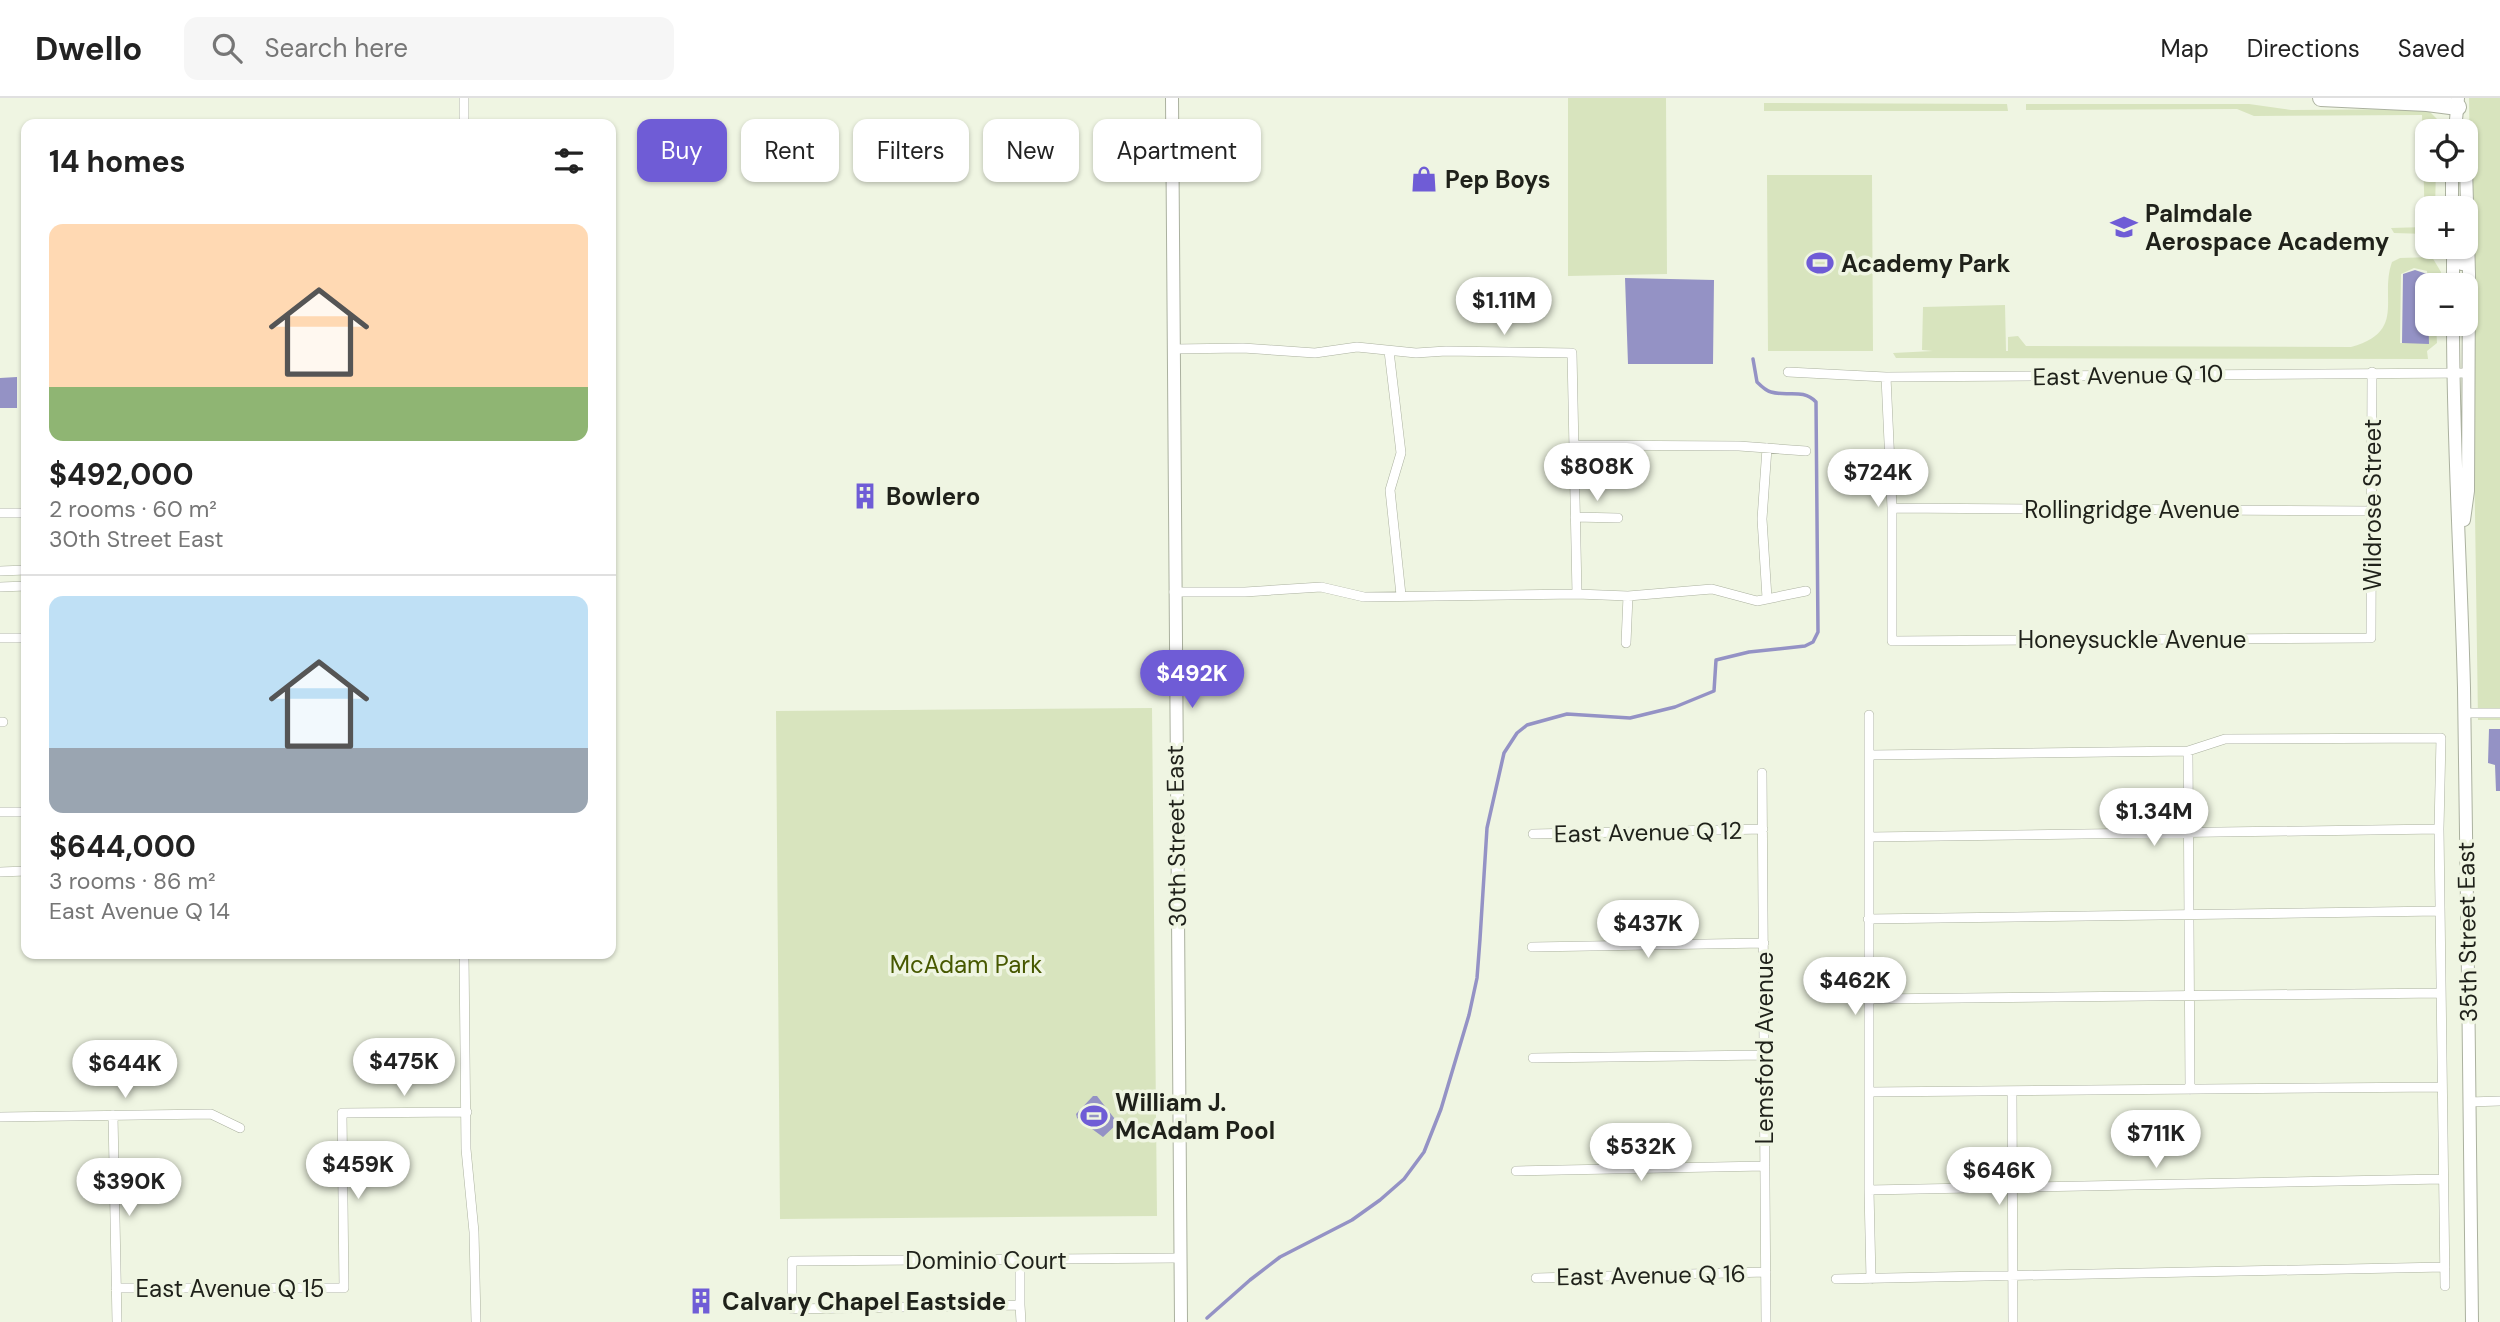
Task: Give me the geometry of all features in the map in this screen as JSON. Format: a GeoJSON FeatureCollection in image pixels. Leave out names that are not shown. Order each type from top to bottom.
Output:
{"type":"FeatureCollection","features":[{"type":"Feature","properties":{"kind":"highway"},"geometry":{"type":"LineString","coordinates":[[2321,98],[2427,103],[2458,117]]}},
{"type":"Feature","properties":{"kind":"street"},"geometry":{"type":"LineString","coordinates":[[464,98],[464,119]]}},
{"type":"Feature","properties":{"kind":"street","name":"30th Street East"},"geometry":{"type":"LineString","coordinates":[[1172,98],[1181,1322]]}},
{"type":"Feature","properties":{"kind":"street","name":"35th Street East"},"geometry":{"type":"LineString","coordinates":[[2466,182],[2467,273]]}},
{"type":"Feature","properties":{"kind":"street","name":"35th Street East"},"geometry":{"type":"LineString","coordinates":[[2453,336],[2456,494],[2461,541],[2472,1322]]}},
{"type":"Feature","properties":{"kind":"street","name":"35th Street East"},"geometry":{"type":"LineString","coordinates":[[2461,541],[2468,491],[2467,336]]}},
{"type":"Feature","properties":{"kind":"street"},"geometry":{"type":"LineString","coordinates":[[1174,349],[1242,348],[1315,353],[1357,347],[1416,353],[1572,353],[1577,594]]}},
{"type":"Feature","properties":{"kind":"street"},"geometry":{"type":"LineString","coordinates":[[1389,351],[1401,453],[1390,490],[1401,595]]}},
{"type":"Feature","properties":{"kind":"street","name":"East Avenue Q 10"},"geometry":{"type":"LineString","coordinates":[[1788,372],[1886,377],[2468,373]]}},
{"type":"Feature","properties":{"kind":"street","name":"Wildrose Street"},"geometry":{"type":"LineString","coordinates":[[2371,638],[2372,372]]}},
{"type":"Feature","properties":{"kind":"street"},"geometry":{"type":"LineString","coordinates":[[1886,377],[1892,508]]}},
{"type":"Feature","properties":{"kind":"street"},"geometry":{"type":"LineString","coordinates":[[1574,445],[1739,446],[1806,451]]}},
{"type":"Feature","properties":{"kind":"street"},"geometry":{"type":"LineString","coordinates":[[1767,448],[1762,519],[1767,598]]}},
{"type":"Feature","properties":{"kind":"street","name":"Rollingridge Avenue"},"geometry":{"type":"LineString","coordinates":[[1892,508],[2372,511]]}},
{"type":"Feature","properties":{"kind":"street","name":"Honeysuckle Avenue"},"geometry":{"type":"LineString","coordinates":[[1892,508],[1892,641],[2371,638]]}},
{"type":"Feature","properties":{"kind":"street"},"geometry":{"type":"LineString","coordinates":[[0,513],[21,513]]}},
{"type":"Feature","properties":{"kind":"street"},"geometry":{"type":"LineString","coordinates":[[1575,517],[1618,518]]}},
{"type":"Feature","properties":{"kind":"street"},"geometry":{"type":"LineString","coordinates":[[0,570],[21,570]]}},
{"type":"Feature","properties":{"kind":"street"},"geometry":{"type":"LineString","coordinates":[[0,587],[21,586]]}},
{"type":"Feature","properties":{"kind":"street"},"geometry":{"type":"LineString","coordinates":[[1174,592],[1245,592],[1321,587],[1364,597],[1577,594],[1628,596],[1712,589],[1757,601],[1806,591]]}},
{"type":"Feature","properties":{"kind":"street"},"geometry":{"type":"LineString","coordinates":[[1626,643],[1628,596]]}},
{"type":"Feature","properties":{"kind":"street"},"geometry":{"type":"LineString","coordinates":[[0,638],[21,638]]}},
{"type":"Feature","properties":{"kind":"street"},"geometry":{"type":"LineString","coordinates":[[2464,713],[2500,713]]}},
{"type":"Feature","properties":{"kind":"street"},"geometry":{"type":"LineString","coordinates":[[1869,715],[1871,1279]]}},
{"type":"Feature","properties":{"kind":"street"},"geometry":{"type":"LineString","coordinates":[[1870,755],[2188,751],[2225,739],[2441,738],[2439,829],[2445,1286]]}},
{"type":"Feature","properties":{"kind":"street"},"geometry":{"type":"LineString","coordinates":[[2188,751],[2190,1090]]}},
{"type":"Feature","properties":{"kind":"street","name":"Lemsford Avenue"},"geometry":{"type":"LineString","coordinates":[[1762,773],[1766,1322]]}},
{"type":"Feature","properties":{"kind":"street"},"geometry":{"type":"LineString","coordinates":[[0,812],[21,812]]}},
{"type":"Feature","properties":{"kind":"street"},"geometry":{"type":"LineString","coordinates":[[1869,837],[2439,829]]}},
{"type":"Feature","properties":{"kind":"street","name":"East Avenue Q 12"},"geometry":{"type":"LineString","coordinates":[[1532,834],[1763,830]]}},
{"type":"Feature","properties":{"kind":"street"},"geometry":{"type":"LineString","coordinates":[[0,872],[21,871]]}},
{"type":"Feature","properties":{"kind":"street"},"geometry":{"type":"LineString","coordinates":[[1868,919],[2440,911]]}},
{"type":"Feature","properties":{"kind":"street"},"geometry":{"type":"LineString","coordinates":[[1532,947],[1764,943]]}},
{"type":"Feature","properties":{"kind":"street"},"geometry":{"type":"LineString","coordinates":[[464,959],[466,1149],[474,1232],[476,1322]]}},
{"type":"Feature","properties":{"kind":"street"},"geometry":{"type":"LineString","coordinates":[[1870,999],[2441,993]]}},
{"type":"Feature","properties":{"kind":"street"},"geometry":{"type":"LineString","coordinates":[[1533,1058],[1765,1055]]}},
{"type":"Feature","properties":{"kind":"street"},"geometry":{"type":"LineString","coordinates":[[1869,1093],[2442,1087]]}},
{"type":"Feature","properties":{"kind":"street"},"geometry":{"type":"LineString","coordinates":[[2012,1092],[2013,1322]]}},
{"type":"Feature","properties":{"kind":"street"},"geometry":{"type":"LineString","coordinates":[[2469,1102],[2500,1101]]}},
{"type":"Feature","properties":{"kind":"street","name":"East Avenue Q 15"},"geometry":{"type":"LineString","coordinates":[[116,1288],[344,1288],[342,1113],[467,1112]]}},
{"type":"Feature","properties":{"kind":"street"},"geometry":{"type":"LineString","coordinates":[[0,1118],[211,1114],[240,1128]]}},
{"type":"Feature","properties":{"kind":"street"},"geometry":{"type":"LineString","coordinates":[[113,1115],[117,1322]]}},
{"type":"Feature","properties":{"kind":"street"},"geometry":{"type":"LineString","coordinates":[[1516,1171],[1765,1166]]}},
{"type":"Feature","properties":{"kind":"street"},"geometry":{"type":"LineString","coordinates":[[1869,1190],[2443,1179]]}},
{"type":"Feature","properties":{"kind":"street","name":"Dominio Court"},"geometry":{"type":"LineString","coordinates":[[1020,1306],[792,1309],[793,1261],[1180,1258]]}},
{"type":"Feature","properties":{"kind":"street"},"geometry":{"type":"LineString","coordinates":[[1020,1260],[1021,1322]]}},
{"type":"Feature","properties":{"kind":"street"},"geometry":{"type":"LineString","coordinates":[[1836,1279],[2445,1267]]}},
{"type":"Feature","properties":{"kind":"street","name":"East Avenue Q 16"},"geometry":{"type":"LineString","coordinates":[[1536,1278],[1766,1272]]}},
{"type":"Feature","properties":{"kind":"green space"},"geometry":{"type":"Polygon","coordinates":[[[1568,98],[1666,98],[1667,274],[1568,276],[1568,98]]]}},
{"type":"Feature","properties":{"kind":"green space"},"geometry":{"type":"Polygon","coordinates":[[[2469,98],[2500,98],[2500,720],[2478,720],[2472,336],[2478,336],[2478,273],[2472,273],[2471,259],[2478,259],[2478,196],[2470,196],[2470,182],[2478,182],[2478,119],[2469,119],[2469,98]]]}},
{"type":"Feature","properties":{"kind":"green space"},"geometry":{"type":"Polygon","coordinates":[[[1764,103],[2007,104],[2008,111],[1764,111],[1764,103]]]}},
{"type":"Feature","properties":{"kind":"green space"},"geometry":{"type":"Polygon","coordinates":[[[2026,104],[2249,104],[2291,110],[2427,109],[2437,119],[2422,119],[2422,115],[2254,116],[2237,109],[2026,110],[2026,104]]]}},
{"type":"Feature","properties":{"kind":"green space","name":"Academy Park"},"geometry":{"type":"Polygon","coordinates":[[[1767,175],[1872,175],[1873,351],[1768,351],[1767,175]]]}},
{"type":"Feature","properties":{"kind":"green space"},"geometry":{"type":"Polygon","coordinates":[[[2424,182],[2436,182],[2435,196],[2424,196],[2424,182]]]}},
{"type":"Feature","properties":{"kind":"green space"},"geometry":{"type":"Polygon","coordinates":[[[2415,227],[2415,234],[2394,233],[2391,228],[2415,227]]]}},
{"type":"Feature","properties":{"kind":"green space"},"geometry":{"type":"Polygon","coordinates":[[[2400,258],[2433,259],[2441,272],[2427,273],[2414,268],[2401,274],[2400,343],[2428,343],[2428,336],[2437,336],[2437,343],[2427,351],[2428,359],[1896,358],[1893,353],[1933,351],[1922,350],[1923,307],[2005,305],[2006,351],[2008,337],[2018,336],[2026,346],[2351,347],[2368,340],[2379,332],[2385,323],[2392,262],[2400,258]]]}},
{"type":"Feature","properties":{"kind":"green space","name":"McAdam Park"},"geometry":{"type":"Polygon","coordinates":[[[1152,708],[1157,1216],[780,1219],[776,711],[1152,708]]]}},
{"type":"Feature","properties":{"kind":"water"},"geometry":{"type":"Polygon","coordinates":[[[2415,270],[2424,273],[2415,273],[2415,336],[2429,336],[2429,344],[2402,343],[2403,274],[2415,270]]]}},
{"type":"Feature","properties":{"kind":"water"},"geometry":{"type":"Polygon","coordinates":[[[1625,278],[1714,280],[1713,364],[1628,364],[1625,278]]]}},
{"type":"Feature","properties":{"kind":"water"},"geometry":{"type":"Polygon","coordinates":[[[17,377],[17,408],[0,408],[0,378],[17,377]]]}},
{"type":"Feature","properties":{"kind":"water"},"geometry":{"type":"Polygon","coordinates":[[[2489,729],[2500,729],[2500,791],[2496,791],[2495,765],[2488,763],[2489,729]]]}},
{"type":"Feature","properties":{"kind":"water","name":"William J. McAdam Pool"},"geometry":{"type":"Polygon","coordinates":[[[1093,1096],[1097,1096],[1118,1123],[1103,1137],[1077,1118],[1076,1114],[1093,1096]]]}},
{"type":"Feature","properties":{"kind":"waterway"},"geometry":{"type":"LineString","coordinates":[[1207,1318],[1280,1257],[1352,1220],[1380,1200],[1404,1179],[1424,1152],[1441,1109],[1469,1015],[1477,978],[1487,828],[1504,753],[1517,733],[1527,725],[1567,714],[1630,718],[1675,707],[1714,691],[1716,660],[1749,652],[1805,646],[1813,642],[1818,632],[1816,402],[1806,395],[1777,393],[1765,389],[1757,382],[1753,359]]}},
{"type":"Feature","properties":{"kind":"place","name":"Pep Boys"},"geometry":{"type":"Point","coordinates":[1424,179]}},
{"type":"Feature","properties":{"kind":"place","name":"Palmdale Aerospace Academy"},"geometry":{"type":"Point","coordinates":[2124,227]}},
{"type":"Feature","properties":{"kind":"place","name":"Academy Park"},"geometry":{"type":"Point","coordinates":[1820,263]}},
{"type":"Feature","properties":{"kind":"place","name":"Bowlero"},"geometry":{"type":"Point","coordinates":[865,496]}},
{"type":"Feature","properties":{"kind":"place","name":"William J. McAdam Pool"},"geometry":{"type":"Point","coordinates":[1094,1116]}},
{"type":"Feature","properties":{"kind":"place","name":"Calvary Chapel Eastside"},"geometry":{"type":"Point","coordinates":[701,1301]}}]}
